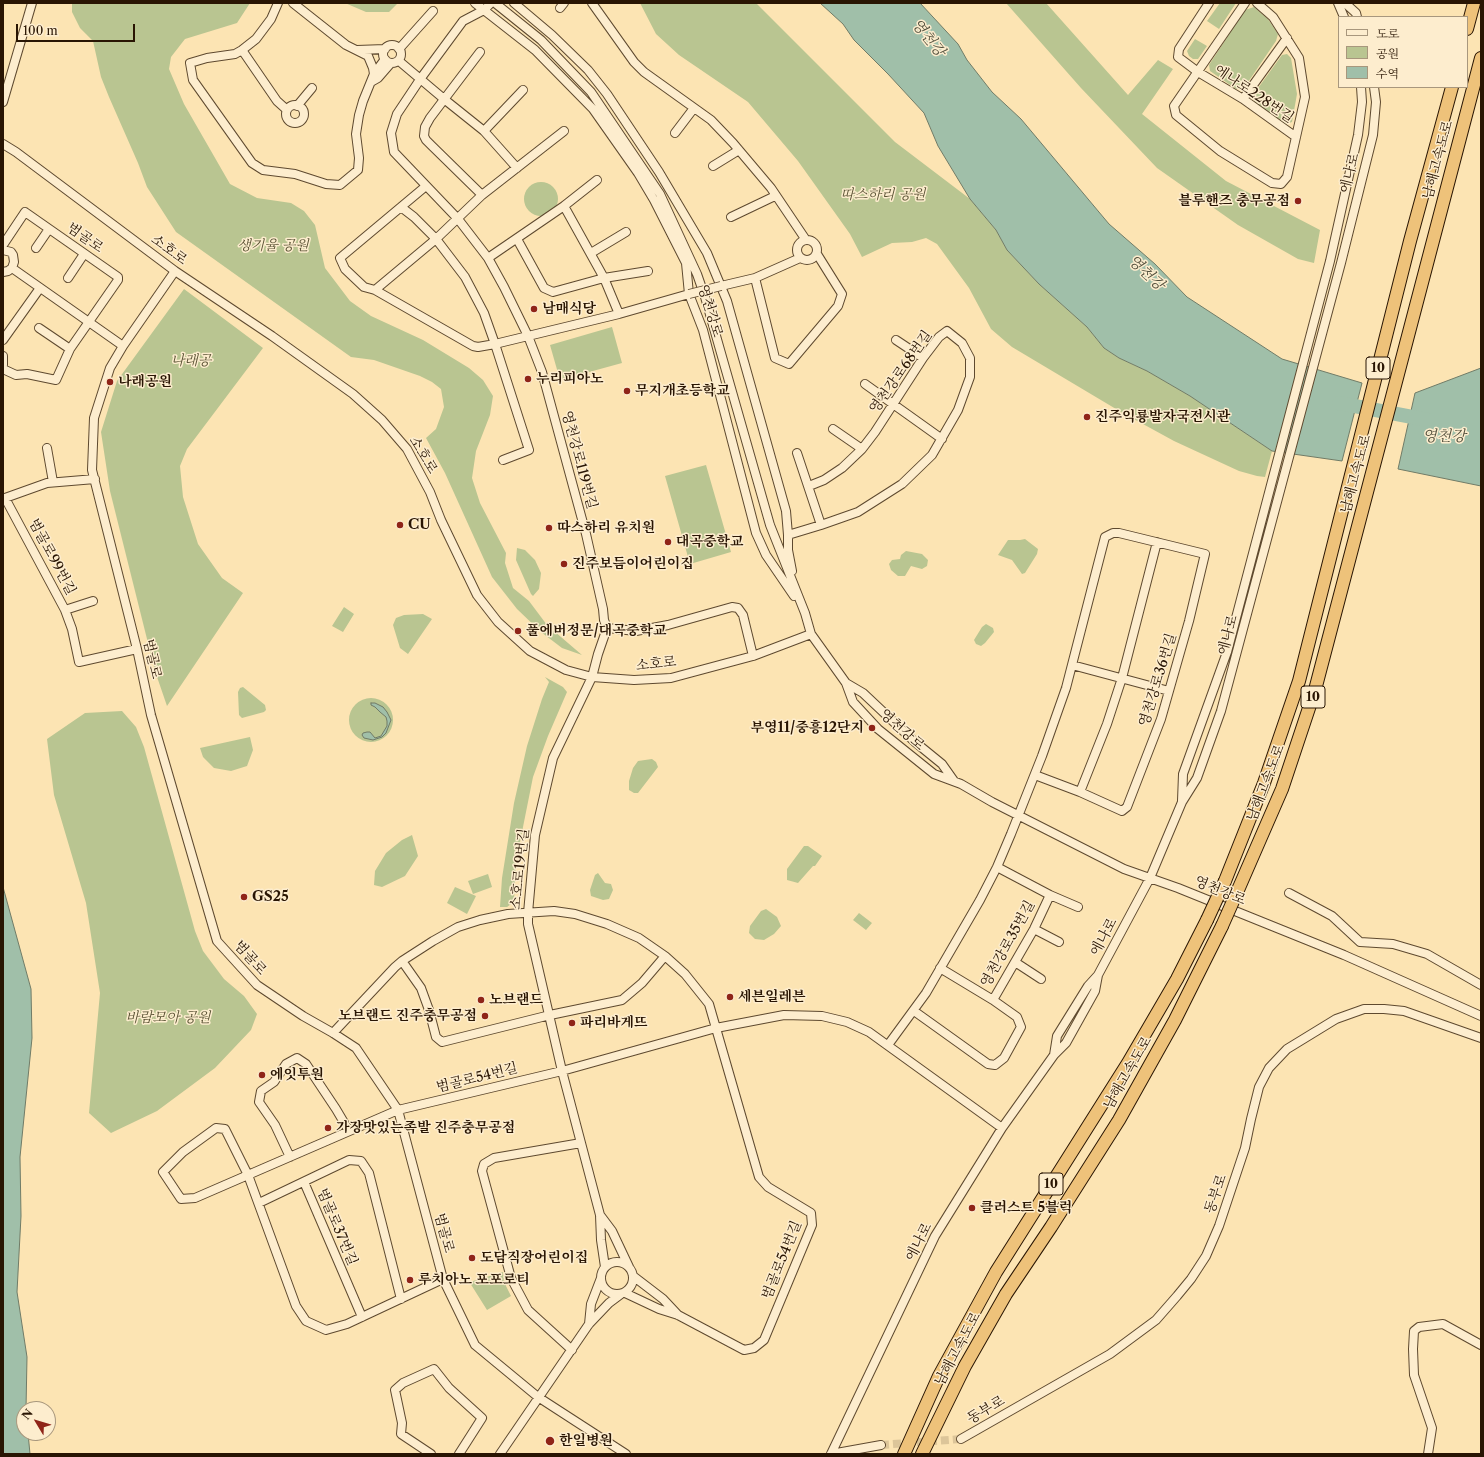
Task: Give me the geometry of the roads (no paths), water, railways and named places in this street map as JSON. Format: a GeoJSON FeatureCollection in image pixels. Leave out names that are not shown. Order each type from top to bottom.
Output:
{"type":"FeatureCollection","features":[{"type":"Feature","properties":{"kind":"highway"},"geometry":{"type":"LineString","coordinates":[[1468,25],[1474,3]]}},
{"type":"Feature","properties":{"kind":"highway","name":"남해고속도로"},"geometry":{"type":"LineString","coordinates":[[922,1454],[965,1366],[1006,1294],[1119,1120],[1175,1020],[1222,926],[1282,789],[1315,690],[1481,58]]}},
{"type":"Feature","properties":{"kind":"highway","name":"남해고속도로"},"geometry":{"type":"LineString","coordinates":[[904,1454],[939,1376],[996,1272],[1128,1063],[1177,979],[1226,882],[1264,783],[1299,681],[1410,241],[1452,88]]}},
{"type":"Feature","properties":{"kind":"street"},"geometry":{"type":"LineString","coordinates":[[3,102],[32,3]]}},
{"type":"Feature","properties":{"kind":"street"},"geometry":{"type":"LineString","coordinates":[[278,3],[271,19],[256,39],[242,50],[235,54],[207,58],[190,63],[193,80],[252,163],[263,170],[296,174],[326,184],[340,185],[358,170],[359,158],[356,134],[359,115],[374,74],[389,60],[401,55],[400,50],[433,11]]}},
{"type":"Feature","properties":{"kind":"street"},"geometry":{"type":"LineString","coordinates":[[293,3],[346,45],[368,56],[389,60],[421,78],[444,99],[484,131],[517,168]]}},
{"type":"Feature","properties":{"kind":"street","name":"영천강로"},"geometry":{"type":"LineString","coordinates":[[475,3],[487,7],[540,55],[593,109],[615,138],[654,200],[686,263],[689,294],[703,330],[756,533],[766,555],[782,576],[805,614]]}},
{"type":"Feature","properties":{"kind":"street","name":"영천강로"},"geometry":{"type":"LineString","coordinates":[[495,3],[541,40],[591,92],[660,194],[697,274],[705,297],[770,525],[812,634],[846,684],[853,702],[878,729],[934,774],[954,781],[1019,816],[1124,869],[1344,955],[1481,1016]]}},
{"type":"Feature","properties":{"kind":"street","name":"영천강로"},"geometry":{"type":"LineString","coordinates":[[514,3],[557,40],[588,70],[607,94],[660,172],[706,253],[727,301],[786,511],[788,550],[805,614]]}},
{"type":"Feature","properties":{"kind":"street"},"geometry":{"type":"LineString","coordinates":[[592,3],[634,62],[644,72],[711,120],[771,188],[806,240],[815,243],[817,254],[842,294],[838,306],[789,364],[775,358],[755,278]]}},
{"type":"Feature","properties":{"kind":"street","name":"에나로228번길"},"geometry":{"type":"LineString","coordinates":[[1209,3],[1179,48],[1178,57],[1198,72],[1243,99],[1296,137]]}},
{"type":"Feature","properties":{"kind":"street","name":"에나로228번길"},"geometry":{"type":"LineString","coordinates":[[1245,3],[1174,106],[1176,115],[1220,151],[1272,183],[1281,184],[1287,177],[1305,97],[1299,58],[1273,16],[1257,3]]}},
{"type":"Feature","properties":{"kind":"street"},"geometry":{"type":"LineString","coordinates":[[1338,3],[1344,16]]}},
{"type":"Feature","properties":{"kind":"street"},"geometry":{"type":"LineString","coordinates":[[1345,3],[1356,13],[1357,16]]}},
{"type":"Feature","properties":{"kind":"street","name":"영천강로119번길"},"geometry":{"type":"LineString","coordinates":[[487,7],[463,21],[421,78],[397,114],[391,132],[394,152],[458,219],[488,258],[528,336],[542,372],[586,534],[607,628]]}},
{"type":"Feature","properties":{"kind":"street"},"geometry":{"type":"LineString","coordinates":[[1243,99],[1287,38]]}},
{"type":"Feature","properties":{"kind":"street"},"geometry":{"type":"LineString","coordinates":[[358,50],[385,49],[394,46],[400,50]]}},
{"type":"Feature","properties":{"kind":"street"},"geometry":{"type":"LineString","coordinates":[[385,49],[389,60]]}},
{"type":"Feature","properties":{"kind":"street"},"geometry":{"type":"LineString","coordinates":[[242,50],[278,101],[287,110],[286,113],[288,119],[293,122],[299,122],[303,118],[302,109],[297,106],[292,106],[287,110]]}},
{"type":"Feature","properties":{"kind":"street"},"geometry":{"type":"LineString","coordinates":[[480,52],[444,99],[425,127],[424,136],[426,140],[482,195]]}},
{"type":"Feature","properties":{"kind":"street"},"geometry":{"type":"LineString","coordinates":[[368,56],[371,61],[374,74]]}},
{"type":"Feature","properties":{"kind":"street"},"geometry":{"type":"LineString","coordinates":[[371,82],[378,78],[389,60]]}},
{"type":"Feature","properties":{"kind":"street"},"geometry":{"type":"LineString","coordinates":[[297,106],[312,88]]}},
{"type":"Feature","properties":{"kind":"street","name":"에나로"},"geometry":{"type":"LineString","coordinates":[[1182,802],[1183,774],[1227,652],[1330,261],[1358,135],[1362,102],[1361,88]]}},
{"type":"Feature","properties":{"kind":"street","name":"에나로"},"geometry":{"type":"LineString","coordinates":[[831,1454],[935,1236],[1002,1128],[1054,1055],[1066,1043],[1095,991],[1098,975],[1150,878],[1182,802],[1197,778],[1221,711],[1341,263],[1373,135],[1376,102],[1374,88]]}},
{"type":"Feature","properties":{"kind":"street"},"geometry":{"type":"LineString","coordinates":[[484,131],[523,90]]}},
{"type":"Feature","properties":{"kind":"street"},"geometry":{"type":"LineString","coordinates":[[675,132],[694,108]]}},
{"type":"Feature","properties":{"kind":"street"},"geometry":{"type":"LineString","coordinates":[[376,290],[436,239],[482,195],[564,131]]}},
{"type":"Feature","properties":{"kind":"street","name":"소호로"},"geometry":{"type":"LineString","coordinates":[[3,144],[16,152],[175,271],[272,336],[353,394],[382,420],[407,449],[430,492],[441,520],[477,595],[498,622],[530,650],[566,670],[592,677],[634,680],[671,678],[753,656],[812,634]]}},
{"type":"Feature","properties":{"kind":"street"},"geometry":{"type":"LineString","coordinates":[[713,166],[739,150]]}},
{"type":"Feature","properties":{"kind":"street"},"geometry":{"type":"LineString","coordinates":[[488,258],[564,206],[597,180]]}},
{"type":"Feature","properties":{"kind":"street"},"geometry":{"type":"LineString","coordinates":[[426,186],[340,258],[345,269],[353,278],[364,286],[376,290],[473,346],[478,347],[495,344],[619,314],[721,286]]}},
{"type":"Feature","properties":{"kind":"street"},"geometry":{"type":"LineString","coordinates":[[731,217],[775,196]]}},
{"type":"Feature","properties":{"kind":"street"},"geometry":{"type":"LineString","coordinates":[[564,206],[604,278],[619,314]]}},
{"type":"Feature","properties":{"kind":"street"},"geometry":{"type":"LineString","coordinates":[[401,207],[414,217],[436,239],[465,277],[484,313],[529,450],[503,460]]}},
{"type":"Feature","properties":{"kind":"street","name":"범골로"},"geometry":{"type":"LineString","coordinates":[[3,245],[25,212],[118,277],[118,280],[70,349],[56,380],[27,374],[16,375],[3,369]]}},
{"type":"Feature","properties":{"kind":"street"},"geometry":{"type":"LineString","coordinates":[[36,248],[49,229]]}},
{"type":"Feature","properties":{"kind":"street"},"geometry":{"type":"LineString","coordinates":[[591,253],[626,232]]}},
{"type":"Feature","properties":{"kind":"street"},"geometry":{"type":"LineString","coordinates":[[517,239],[544,288],[553,292],[604,278],[648,271]]}},
{"type":"Feature","properties":{"kind":"street"},"geometry":{"type":"LineString","coordinates":[[806,240],[800,243],[797,248],[800,258],[809,260],[817,254]]}},
{"type":"Feature","properties":{"kind":"street"},"geometry":{"type":"LineString","coordinates":[[3,250],[7,250],[13,255],[14,262],[12,268],[3,272]]}},
{"type":"Feature","properties":{"kind":"street"},"geometry":{"type":"LineString","coordinates":[[68,278],[84,254]]}},
{"type":"Feature","properties":{"kind":"street","name":"영천강로"},"geometry":{"type":"LineString","coordinates":[[721,286],[755,278],[800,258]]}},
{"type":"Feature","properties":{"kind":"street"},"geometry":{"type":"LineString","coordinates":[[12,268],[124,346]]}},
{"type":"Feature","properties":{"kind":"street","name":"범골로"},"geometry":{"type":"LineString","coordinates":[[175,271],[110,368],[94,418],[92,470],[137,649],[151,715],[217,941],[257,986],[356,1048],[398,1110],[443,1279],[475,1345],[538,1398],[626,1454]]}},
{"type":"Feature","properties":{"kind":"street"},"geometry":{"type":"LineString","coordinates":[[3,340],[40,288]]}},
{"type":"Feature","properties":{"kind":"street"},"geometry":{"type":"LineString","coordinates":[[39,328],[70,349]]}},
{"type":"Feature","properties":{"kind":"street","name":"영천강로68번길"},"geometry":{"type":"LineString","coordinates":[[788,535],[858,512],[902,484],[932,454],[958,410],[970,377],[970,358],[962,343],[947,331],[939,337],[923,358],[875,432],[862,449],[842,468],[824,480],[809,486]]}},
{"type":"Feature","properties":{"kind":"street"},"geometry":{"type":"LineString","coordinates":[[896,340],[923,358]]}},
{"type":"Feature","properties":{"kind":"street"},"geometry":{"type":"LineString","coordinates":[[3,356],[3,365]]}},
{"type":"Feature","properties":{"kind":"street"},"geometry":{"type":"LineString","coordinates":[[865,384],[942,439]]}},
{"type":"Feature","properties":{"kind":"street"},"geometry":{"type":"LineString","coordinates":[[833,429],[862,449]]}},
{"type":"Feature","properties":{"kind":"street"},"geometry":{"type":"LineString","coordinates":[[47,448],[53,482]]}},
{"type":"Feature","properties":{"kind":"street"},"geometry":{"type":"LineString","coordinates":[[797,453],[821,525]]}},
{"type":"Feature","properties":{"kind":"street","name":"범골로99번길"},"geometry":{"type":"LineString","coordinates":[[95,479],[53,482],[4,496],[65,610],[72,629],[79,662],[137,649]]}},
{"type":"Feature","properties":{"kind":"street","name":"영천강로36번길"},"geometry":{"type":"LineString","coordinates":[[1019,816],[1066,688],[1105,537],[1112,533],[1118,532],[1205,554],[1189,621],[1161,719],[1127,807],[1122,811],[1080,792],[1035,775]]}},
{"type":"Feature","properties":{"kind":"street"},"geometry":{"type":"LineString","coordinates":[[1080,792],[1107,724],[1122,678],[1157,542]]}},
{"type":"Feature","properties":{"kind":"street"},"geometry":{"type":"LineString","coordinates":[[65,610],[93,601]]}},
{"type":"Feature","properties":{"kind":"street"},"geometry":{"type":"LineString","coordinates":[[592,677],[607,628],[636,631],[668,625],[732,607],[738,608],[743,615],[753,656]]}},
{"type":"Feature","properties":{"kind":"street"},"geometry":{"type":"LineString","coordinates":[[1072,665],[1169,691]]}},
{"type":"Feature","properties":{"kind":"street","name":"소호로19번길"},"geometry":{"type":"LineString","coordinates":[[562,1071],[528,924],[528,912],[535,835],[553,758],[592,677]]}},
{"type":"Feature","properties":{"kind":"street","name":"영천강로"},"geometry":{"type":"LineString","coordinates":[[846,684],[863,693],[915,742],[942,764],[954,781]]}},
{"type":"Feature","properties":{"kind":"street"},"geometry":{"type":"LineString","coordinates":[[888,1045],[914,1011],[980,900],[997,867],[1019,816]]}},
{"type":"Feature","properties":{"kind":"street","name":"영천강로35번길"},"geometry":{"type":"LineString","coordinates":[[914,1011],[988,1064],[995,1066],[1004,1058],[1020,1027],[1017,1017],[993,1000],[1034,929],[1050,895],[997,867]]}},
{"type":"Feature","properties":{"kind":"street"},"geometry":{"type":"LineString","coordinates":[[1290,893],[1332,916],[1360,942],[1393,944],[1427,954],[1481,985]]}},
{"type":"Feature","properties":{"kind":"street"},"geometry":{"type":"LineString","coordinates":[[1050,895],[1078,907]]}},
{"type":"Feature","properties":{"kind":"street"},"geometry":{"type":"LineString","coordinates":[[332,1032],[402,961],[458,927],[501,916],[528,912],[554,911],[575,914],[607,924],[639,938],[665,956],[685,974],[709,1004],[716,1028]]}},
{"type":"Feature","properties":{"kind":"street"},"geometry":{"type":"LineString","coordinates":[[1034,929],[1059,942]]}},
{"type":"Feature","properties":{"kind":"street"},"geometry":{"type":"LineString","coordinates":[[402,961],[421,988],[429,1010],[436,1037],[442,1042],[550,1015],[622,1000],[642,983],[665,956]]}},
{"type":"Feature","properties":{"kind":"street"},"geometry":{"type":"LineString","coordinates":[[1015,962],[1041,979]]}},
{"type":"Feature","properties":{"kind":"street"},"geometry":{"type":"LineString","coordinates":[[940,968],[993,1000]]}},
{"type":"Feature","properties":{"kind":"street","name":"동부로"},"geometry":{"type":"LineString","coordinates":[[961,1439],[1110,1354],[1156,1320],[1177,1296],[1191,1279],[1206,1256],[1219,1226],[1245,1148],[1259,1087],[1269,1068],[1287,1049],[1336,1019],[1364,1009],[1384,1009],[1404,1012],[1481,1038]]}},
{"type":"Feature","properties":{"kind":"street","name":"범골로54번길"},"geometry":{"type":"LineString","coordinates":[[398,1110],[562,1071],[716,1028],[784,1015],[822,1016],[847,1022],[869,1032],[1002,1128]]}},
{"type":"Feature","properties":{"kind":"street","name":"범골로54번길"},"geometry":{"type":"LineString","coordinates":[[678,1315],[744,1350],[754,1348],[764,1340],[812,1225],[811,1213],[768,1187],[759,1176],[716,1028]]}},
{"type":"Feature","properties":{"kind":"street"},"geometry":{"type":"LineString","coordinates":[[290,1157],[275,1125],[259,1102],[261,1092],[274,1082],[286,1064],[297,1058],[306,1064],[336,1109],[349,1132]]}},
{"type":"Feature","properties":{"kind":"street"},"geometry":{"type":"LineString","coordinates":[[562,1071],[600,1215],[601,1240],[605,1267],[591,1304],[589,1324]]}},
{"type":"Feature","properties":{"kind":"street"},"geometry":{"type":"LineString","coordinates":[[398,1110],[349,1132],[290,1157],[248,1175],[195,1198],[181,1200],[163,1172],[183,1152],[216,1128],[225,1129],[248,1175],[296,1306],[306,1321],[326,1330],[347,1324],[443,1279]]}},
{"type":"Feature","properties":{"kind":"street"},"geometry":{"type":"LineString","coordinates":[[572,1350],[528,1310],[511,1278],[482,1171],[484,1164],[494,1158],[581,1143]]}},
{"type":"Feature","properties":{"kind":"street","name":"범골로37번길"},"geometry":{"type":"LineString","coordinates":[[362,1317],[304,1182],[349,1160],[361,1161],[369,1173],[401,1299]]}},
{"type":"Feature","properties":{"kind":"street"},"geometry":{"type":"LineString","coordinates":[[259,1203],[304,1182]]}},
{"type":"Feature","properties":{"kind":"street"},"geometry":{"type":"LineString","coordinates":[[600,1215],[612,1231],[634,1276],[663,1299],[678,1315]]}},
{"type":"Feature","properties":{"kind":"street"},"geometry":{"type":"LineString","coordinates":[[605,1267],[611,1263],[617,1262],[624,1263],[629,1267]]}},
{"type":"Feature","properties":{"kind":"street"},"geometry":{"type":"LineString","coordinates":[[500,1454],[589,1324],[609,1303],[632,1285],[634,1276]]}},
{"type":"Feature","properties":{"kind":"street"},"geometry":{"type":"LineString","coordinates":[[601,1277],[601,1282],[606,1291],[611,1293],[623,1293],[659,1309],[678,1315]]}},
{"type":"Feature","properties":{"kind":"street"},"geometry":{"type":"LineString","coordinates":[[1428,1454],[1432,1428],[1414,1375],[1414,1331],[1420,1327],[1443,1324],[1481,1344]]}},
{"type":"Feature","properties":{"kind":"street"},"geometry":{"type":"LineString","coordinates":[[431,1454],[400,1434],[402,1423],[395,1390],[403,1383],[434,1369],[449,1388],[482,1418],[459,1454]]}},
{"type":"Feature","properties":{"kind":"street"},"geometry":{"type":"LineString","coordinates":[[831,1454],[881,1445]]}},
{"type":"Feature","properties":{"kind":"water"},"geometry":{"type":"Polygon","coordinates":[[[820,3],[920,3],[958,44],[967,60],[992,92],[1021,119],[1109,224],[1155,264],[1187,297],[1282,359],[1362,383],[1342,461],[1272,451],[1190,396],[1147,371],[1119,358],[1104,348],[1087,327],[1039,284],[1007,250],[996,230],[970,199],[938,146],[924,113],[854,40],[843,24],[820,3]]]}},
{"type":"Feature","properties":{"kind":"water","name":"영천강"},"geometry":{"type":"Polygon","coordinates":[[[1481,368],[1481,486],[1398,469],[1415,393],[1481,368]]]}},
{"type":"Feature","properties":{"kind":"water"},"geometry":{"type":"Polygon","coordinates":[[[371,703],[375,703],[383,707],[391,720],[386,733],[382,737],[373,740],[364,738],[362,735],[363,733],[370,732],[375,738],[381,736],[387,726],[387,721],[386,717],[371,705],[371,703]]]}},
{"type":"Feature","properties":{"kind":"water"},"geometry":{"type":"Polygon","coordinates":[[[3,887],[31,989],[32,1038],[20,1157],[21,1216],[17,1292],[27,1357],[26,1401],[16,1401],[16,1441],[29,1441],[30,1454],[3,1454],[3,887]]]}},
{"type":"Feature","properties":{"kind":"waterway","name":"영천강"},"geometry":{"type":"LineString","coordinates":[[1339,403],[1428,420]]}},
{"type":"Feature","properties":{"kind":"tunnel"},"geometry":{"type":"LineString","coordinates":[[881,1445],[961,1439]]}},
{"type":"Feature","properties":{"kind":"place","name":"블루핸즈 충무공점"},"geometry":{"type":"Point","coordinates":[1298,201]}},
{"type":"Feature","properties":{"kind":"place","name":"남매식당"},"geometry":{"type":"Point","coordinates":[534,309]}},
{"type":"Feature","properties":{"kind":"place","name":"누리피아노"},"geometry":{"type":"Point","coordinates":[528,379]}},
{"type":"Feature","properties":{"kind":"place","name":"나래공원"},"geometry":{"type":"Point","coordinates":[110,382]}},
{"type":"Feature","properties":{"kind":"place","name":"무지개초등학교"},"geometry":{"type":"Point","coordinates":[627,391]}},
{"type":"Feature","properties":{"kind":"place","name":"진주익룡발자국전시관"},"geometry":{"type":"Point","coordinates":[1087,417]}},
{"type":"Feature","properties":{"kind":"place","name":"CU"},"geometry":{"type":"Point","coordinates":[400,525]}},
{"type":"Feature","properties":{"kind":"place","name":"따스하리 유치원"},"geometry":{"type":"Point","coordinates":[549,528]}},
{"type":"Feature","properties":{"kind":"place","name":"대곡중학교"},"geometry":{"type":"Point","coordinates":[668,542]}},
{"type":"Feature","properties":{"kind":"place","name":"진주보듬이어린이집"},"geometry":{"type":"Point","coordinates":[564,564]}},
{"type":"Feature","properties":{"kind":"place","name":"풀에버정문/대곡중학교"},"geometry":{"type":"Point","coordinates":[518,631]}},
{"type":"Feature","properties":{"kind":"place","name":"부영11/중흥12단지"},"geometry":{"type":"Point","coordinates":[872,728]}},
{"type":"Feature","properties":{"kind":"place","name":"GS25"},"geometry":{"type":"Point","coordinates":[244,897]}},
{"type":"Feature","properties":{"kind":"place","name":"세븐일레븐"},"geometry":{"type":"Point","coordinates":[730,997]}},
{"type":"Feature","properties":{"kind":"place","name":"노브랜드"},"geometry":{"type":"Point","coordinates":[481,1000]}},
{"type":"Feature","properties":{"kind":"place","name":"노브랜드 진주충무공점"},"geometry":{"type":"Point","coordinates":[485,1016]}},
{"type":"Feature","properties":{"kind":"place","name":"파리바게뜨"},"geometry":{"type":"Point","coordinates":[572,1023]}},
{"type":"Feature","properties":{"kind":"place","name":"에잇투원"},"geometry":{"type":"Point","coordinates":[262,1075]}},
{"type":"Feature","properties":{"kind":"place","name":"가장맛있는족발 진주충무공점"},"geometry":{"type":"Point","coordinates":[328,1128]}},
{"type":"Feature","properties":{"kind":"place","name":"클러스트 5블럭"},"geometry":{"type":"Point","coordinates":[972,1208]}},
{"type":"Feature","properties":{"kind":"place","name":"도담직장어린이집"},"geometry":{"type":"Point","coordinates":[472,1258]}},
{"type":"Feature","properties":{"kind":"place","name":"루치아노 포포로티"},"geometry":{"type":"Point","coordinates":[410,1280]}},
{"type":"Feature","properties":{"kind":"place","name":"한일병원"},"geometry":{"type":"Point","coordinates":[550,1441]}},
{"type":"Feature","properties":{"kind":"park label","name":"따스하리 공원"},"geometry":{"type":"Point","coordinates":[883,195]}},
{"type":"Feature","properties":{"kind":"park label","name":"생기율 공원"},"geometry":{"type":"Point","coordinates":[273,246]}},
{"type":"Feature","properties":{"kind":"park label","name":"나래공"},"geometry":{"type":"Point","coordinates":[191,361]}},
{"type":"Feature","properties":{"kind":"park label","name":"바람모아 공원"},"geometry":{"type":"Point","coordinates":[168,1018]}}]}
